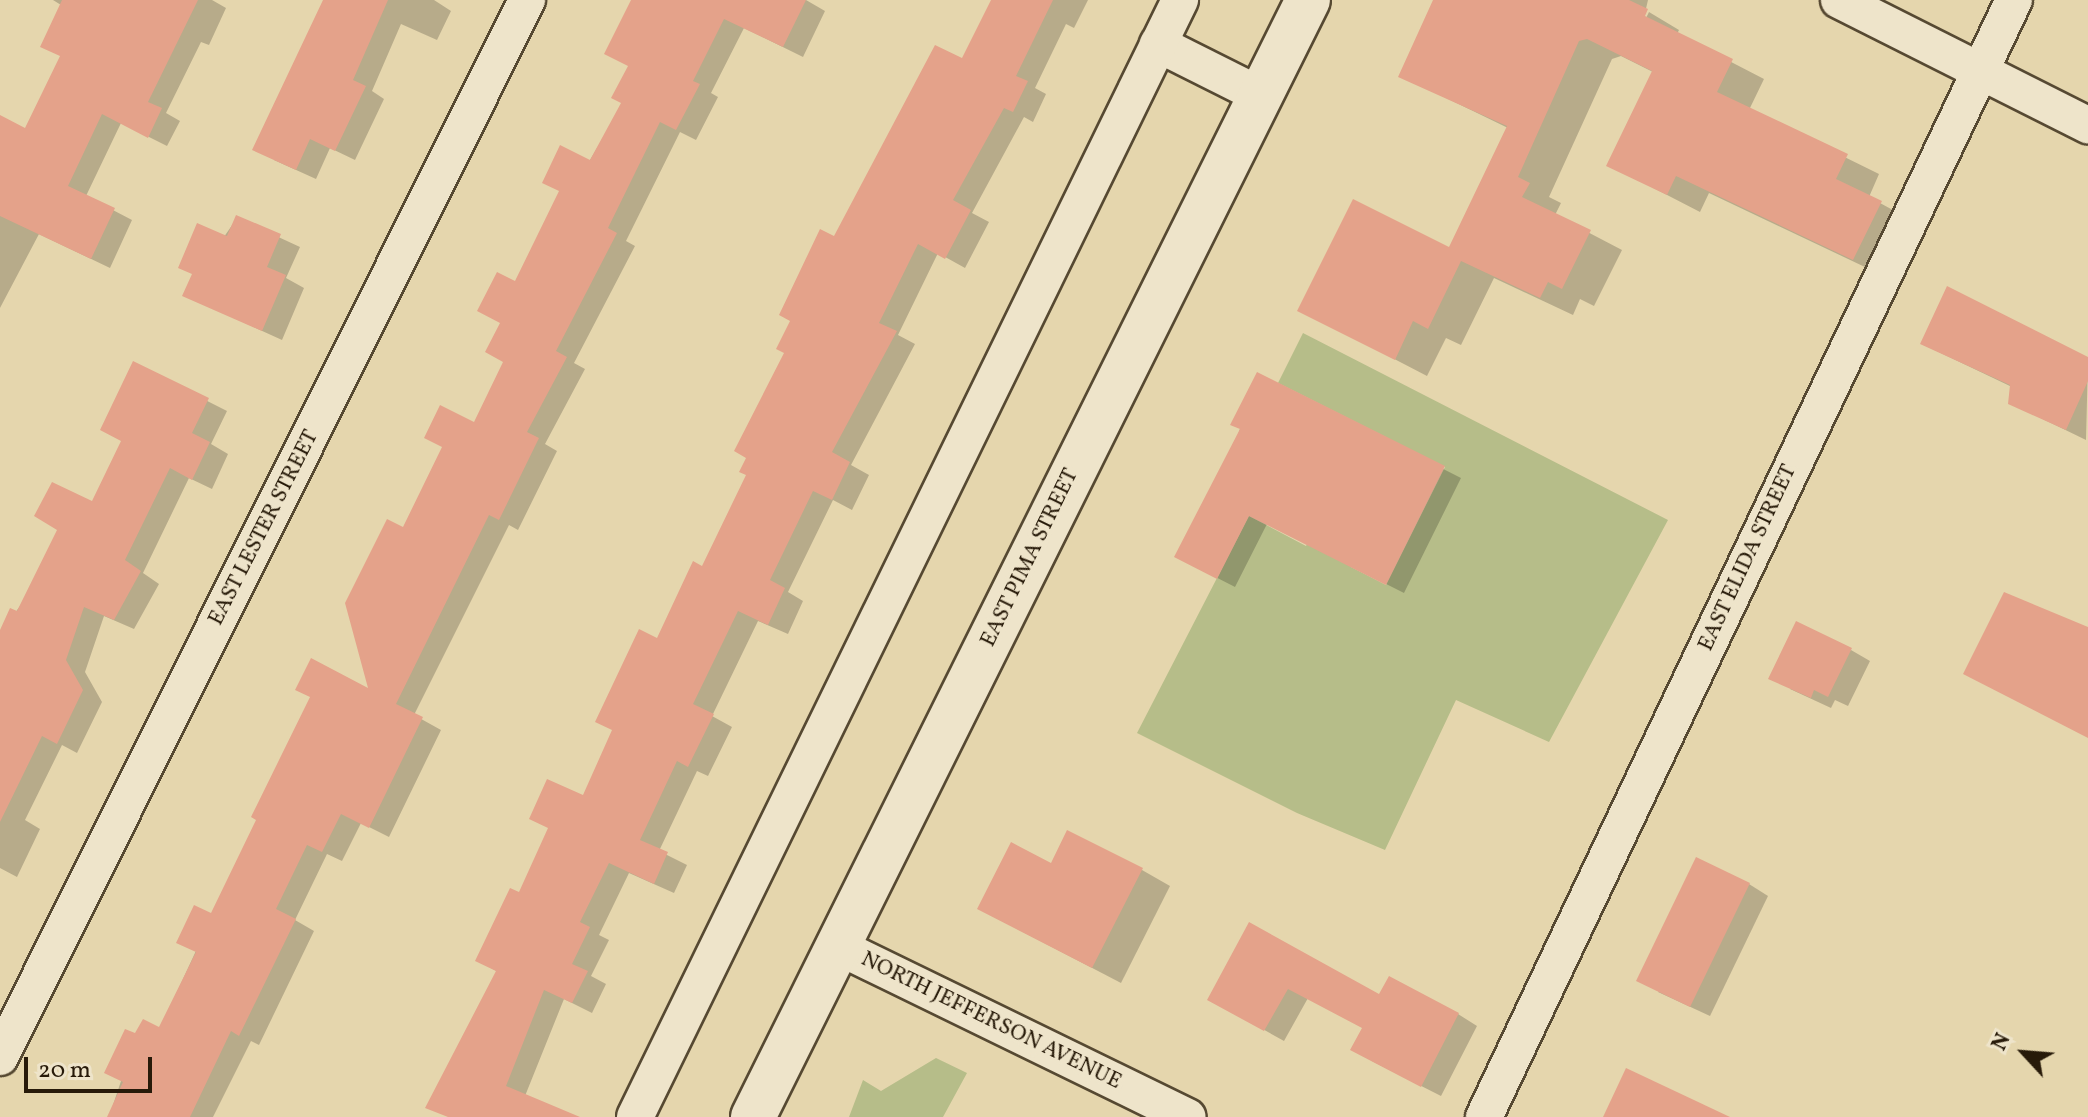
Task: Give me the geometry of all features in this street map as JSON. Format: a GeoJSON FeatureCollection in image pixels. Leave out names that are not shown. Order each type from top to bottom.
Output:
{"type":"FeatureCollection","features":[{"type":"Feature","properties":{"kind":"street","name":"EAST LESTER STREET"},"geometry":{"type":"LineString","coordinates":[[0,1057],[527,0]]}},
{"type":"Feature","properties":{"kind":"street"},"geometry":{"type":"LineString","coordinates":[[635,1117],[1180,0]]}},
{"type":"Feature","properties":{"kind":"street","name":"EAST PIMA STREET"},"geometry":{"type":"LineString","coordinates":[[753,1117],[1308,0]]}},
{"type":"Feature","properties":{"kind":"street"},"geometry":{"type":"LineString","coordinates":[[1839,0],[2088,125]]}},
{"type":"Feature","properties":{"kind":"street","name":"EAST ELIDA STREET"},"geometry":{"type":"LineString","coordinates":[[1484,1117],[2014,0]]}},
{"type":"Feature","properties":{"kind":"street"},"geometry":{"type":"LineString","coordinates":[[1158,44],[1260,95]]}},
{"type":"Feature","properties":{"kind":"street","name":"NORTH JEFFERSON AVENUE"},"geometry":{"type":"LineString","coordinates":[[837,946],[1188,1117]]}},
{"type":"Feature","properties":{"kind":"green space"},"geometry":{"type":"Polygon","coordinates":[[[1303,333],[1668,520],[1549,742],[1456,700],[1385,850],[1297,813],[1137,733],[1249,516],[1306,546],[1326,506],[1351,567],[1386,585],[1445,467],[1278,383],[1303,333]]]}},
{"type":"Feature","properties":{"kind":"green space"},"geometry":{"type":"Polygon","coordinates":[[[936,1058],[967,1073],[943,1117],[849,1117],[863,1080],[881,1091],[936,1058]]]}},
{"type":"Feature","properties":{"kind":"building"},"geometry":{"type":"Polygon","coordinates":[[[62,0],[198,0],[148,102],[162,108],[148,138],[102,114],[68,186],[115,208],[91,259],[0,216],[0,115],[25,128],[60,56],[40,47],[62,0]]]}},
{"type":"Feature","properties":{"kind":"building"},"geometry":{"type":"Polygon","coordinates":[[[323,0],[388,0],[353,80],[366,86],[335,151],[310,139],[296,170],[252,150],[323,0]]]}},
{"type":"Feature","properties":{"kind":"building"},"geometry":{"type":"Polygon","coordinates":[[[631,0],[806,0],[783,47],[724,19],[693,81],[700,84],[676,130],[660,122],[608,228],[617,233],[556,351],[567,357],[527,432],[539,438],[499,520],[489,515],[396,704],[423,717],[369,828],[341,814],[322,852],[307,845],[276,909],[296,919],[239,1036],[231,1031],[190,1117],[107,1117],[123,1082],[104,1073],[125,1029],[135,1033],[143,1019],[159,1027],[196,952],[176,943],[194,905],[211,913],[256,820],[251,817],[310,697],[295,690],[311,658],[368,688],[345,603],[387,519],[403,527],[442,447],[424,438],[440,405],[474,422],[503,362],[485,352],[500,323],[477,311],[497,272],[515,281],[559,191],[542,183],[560,145],[590,160],[621,103],[611,98],[628,66],[604,54],[631,0]]]}},
{"type":"Feature","properties":{"kind":"building"},"geometry":{"type":"Polygon","coordinates":[[[991,0],[1053,0],[1016,76],[1028,81],[1013,112],[1004,108],[953,200],[971,210],[945,259],[918,244],[879,323],[897,331],[832,452],[850,462],[832,500],[813,491],[770,580],[785,588],[768,625],[738,611],[693,704],[714,714],[688,767],[677,761],[640,840],[668,852],[654,884],[609,863],[580,922],[590,927],[572,964],[588,971],[572,1003],[544,990],[506,1086],[580,1117],[448,1117],[425,1108],[496,971],[475,961],[510,888],[519,892],[548,828],[529,819],[547,779],[583,795],[612,730],[595,722],[639,629],[657,638],[693,561],[702,566],[746,475],[739,472],[746,458],[734,451],[784,353],[776,349],[790,321],[779,315],[820,229],[834,236],[935,45],[962,58],[991,0]]]}},
{"type":"Feature","properties":{"kind":"building"},"geometry":{"type":"Polygon","coordinates":[[[1433,0],[1629,0],[1648,9],[1645,16],[1733,59],[1717,92],[1848,154],[1836,179],[1882,201],[1853,260],[1676,176],[1667,195],[1606,166],[1652,71],[1587,39],[1579,41],[1518,177],[1530,183],[1522,197],[1591,230],[1562,289],[1548,282],[1540,298],[1461,261],[1428,329],[1413,321],[1395,360],[1297,311],[1353,199],[1449,247],[1507,126],[1398,77],[1433,0]]]}},
{"type":"Feature","properties":{"kind":"building"},"geometry":{"type":"Polygon","coordinates":[[[236,215],[281,234],[267,267],[286,275],[262,331],[182,296],[192,274],[178,268],[197,223],[227,236],[236,215]]]}},
{"type":"Feature","properties":{"kind":"building"},"geometry":{"type":"Polygon","coordinates":[[[1947,286],[2088,357],[2088,381],[2066,430],[2008,404],[2010,385],[1920,344],[1947,286]]]}},
{"type":"Feature","properties":{"kind":"building"},"geometry":{"type":"Polygon","coordinates":[[[133,361],[209,398],[192,433],[210,442],[192,480],[170,468],[125,560],[141,571],[114,620],[84,607],[66,660],[83,690],[57,744],[42,736],[0,822],[0,630],[10,608],[17,611],[57,530],[34,516],[52,482],[92,501],[121,441],[100,430],[133,361]]]}},
{"type":"Feature","properties":{"kind":"building"},"geometry":{"type":"Polygon","coordinates":[[[1257,372],[1445,466],[1386,585],[1249,516],[1217,579],[1174,557],[1240,429],[1230,425],[1257,372]]]}},
{"type":"Feature","properties":{"kind":"building"},"geometry":{"type":"Polygon","coordinates":[[[2004,592],[2088,627],[2088,738],[1963,674],[2004,592]]]}},
{"type":"Feature","properties":{"kind":"building"},"geometry":{"type":"Polygon","coordinates":[[[1796,621],[1852,648],[1828,697],[1814,690],[1811,698],[1768,679],[1796,621]]]}},
{"type":"Feature","properties":{"kind":"building"},"geometry":{"type":"Polygon","coordinates":[[[1067,830],[1143,868],[1092,968],[977,909],[1011,842],[1051,863],[1067,830]]]}},
{"type":"Feature","properties":{"kind":"building"},"geometry":{"type":"Polygon","coordinates":[[[1696,857],[1750,883],[1690,1007],[1636,981],[1696,857]]]}},
{"type":"Feature","properties":{"kind":"building"},"geometry":{"type":"Polygon","coordinates":[[[1249,922],[1379,994],[1389,976],[1459,1013],[1421,1087],[1350,1050],[1362,1028],[1288,989],[1264,1031],[1207,1000],[1249,922]]]}},
{"type":"Feature","properties":{"kind":"building"},"geometry":{"type":"Polygon","coordinates":[[[1626,1068],[1730,1117],[1603,1117],[1626,1068]]]}}]}
